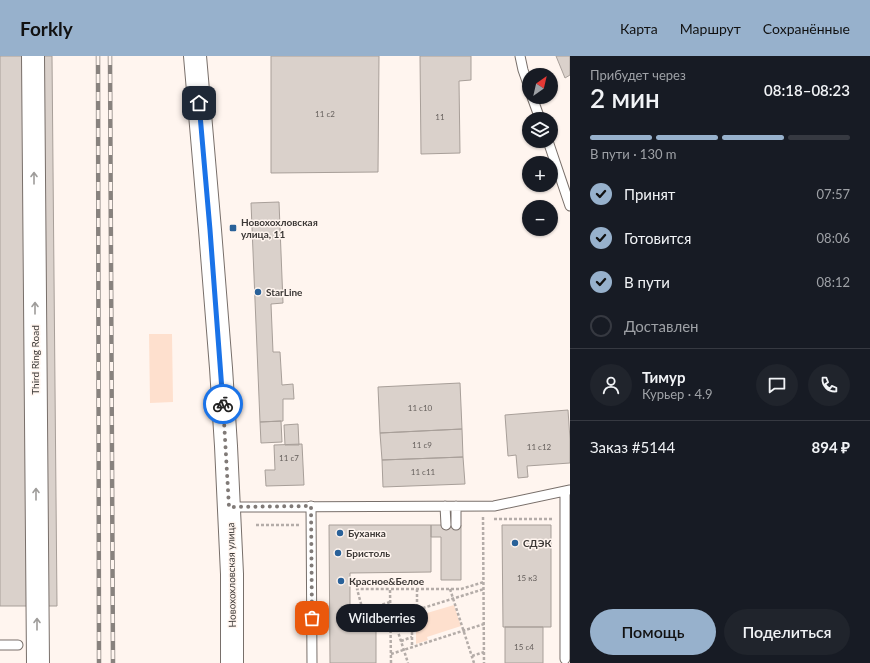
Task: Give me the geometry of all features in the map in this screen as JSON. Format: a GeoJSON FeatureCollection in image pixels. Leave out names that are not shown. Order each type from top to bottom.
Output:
{"type":"FeatureCollection","features":[{"type":"Feature","properties":{"kind":"street","name":"Third Ring Road"},"geometry":{"type":"LineString","coordinates":[[33,56],[38,663]]}},
{"type":"Feature","properties":{"kind":"street","name":"Новохохловская улица"},"geometry":{"type":"LineString","coordinates":[[195,56],[221,368],[232,574],[232,663]]}},
{"type":"Feature","properties":{"kind":"lane"},"geometry":{"type":"LineString","coordinates":[[520,56],[523,68]]}},
{"type":"Feature","properties":{"kind":"lane"},"geometry":{"type":"LineString","coordinates":[[550,148],[570,206]]}},
{"type":"Feature","properties":{"kind":"lane"},"geometry":{"type":"LineString","coordinates":[[229,507],[494,506],[567,491],[565,659]]}},
{"type":"Feature","properties":{"kind":"lane"},"geometry":{"type":"LineString","coordinates":[[311,506],[312,663]]}},
{"type":"Feature","properties":{"kind":"lane"},"geometry":{"type":"LineString","coordinates":[[445,506],[446,525]]}},
{"type":"Feature","properties":{"kind":"lane"},"geometry":{"type":"LineString","coordinates":[[456,506],[456,525]]}},
{"type":"Feature","properties":{"kind":"lane"},"geometry":{"type":"LineString","coordinates":[[0,646],[18,645]]}},
{"type":"Feature","properties":{"kind":"path"},"geometry":{"type":"LineString","coordinates":[[483,506],[484,663]]}},
{"type":"Feature","properties":{"kind":"path"},"geometry":{"type":"LineString","coordinates":[[256,525],[311,525]]}},
{"type":"Feature","properties":{"kind":"path"},"geometry":{"type":"LineString","coordinates":[[390,602],[363,611],[356,589],[461,589],[484,582]]}},
{"type":"Feature","properties":{"kind":"path"},"geometry":{"type":"LineString","coordinates":[[390,589],[391,663]]}},
{"type":"Feature","properties":{"kind":"path"},"geometry":{"type":"LineString","coordinates":[[417,589],[417,610]]}},
{"type":"Feature","properties":{"kind":"path"},"geometry":{"type":"LineString","coordinates":[[450,589],[474,663]]}},
{"type":"Feature","properties":{"kind":"path"},"geometry":{"type":"LineString","coordinates":[[394,617],[484,589]]}},
{"type":"Feature","properties":{"kind":"path"},"geometry":{"type":"LineString","coordinates":[[390,607],[408,663]]}},
{"type":"Feature","properties":{"kind":"path"},"geometry":{"type":"LineString","coordinates":[[412,612],[412,647]]}},
{"type":"Feature","properties":{"kind":"path"},"geometry":{"type":"LineString","coordinates":[[396,627],[412,622]]}},
{"type":"Feature","properties":{"kind":"path"},"geometry":{"type":"LineString","coordinates":[[390,654],[484,624]]}},
{"type":"Feature","properties":{"kind":"path"},"geometry":{"type":"LineString","coordinates":[[401,641],[412,637]]}},
{"type":"Feature","properties":{"kind":"path"},"geometry":{"type":"LineString","coordinates":[[472,656],[484,652]]}},
{"type":"Feature","properties":{"kind":"shaded area"},"geometry":{"type":"Polygon","coordinates":[[[149,334],[172,334],[173,402],[150,403],[149,334]]]}},
{"type":"Feature","properties":{"kind":"shaded area"},"geometry":{"type":"Polygon","coordinates":[[[454,605],[461,626],[427,637],[428,640],[416,644],[416,614],[425,611],[427,613],[454,605]]]}},
{"type":"Feature","properties":{"kind":"building"},"geometry":{"type":"Polygon","coordinates":[[[0,56],[52,56],[57,606],[0,606],[0,56]]]}},
{"type":"Feature","properties":{"kind":"building"},"geometry":{"type":"Polygon","coordinates":[[[271,56],[379,56],[378,172],[271,173],[271,56]]]}},
{"type":"Feature","properties":{"kind":"building"},"geometry":{"type":"Polygon","coordinates":[[[420,56],[471,56],[471,80],[459,81],[460,153],[421,154],[420,56]]]}},
{"type":"Feature","properties":{"kind":"building"},"geometry":{"type":"Polygon","coordinates":[[[556,56],[570,56],[570,75],[565,78],[556,56]]]}},
{"type":"Feature","properties":{"kind":"building"},"geometry":{"type":"Polygon","coordinates":[[[279,202],[283,303],[271,304],[273,352],[280,352],[282,385],[293,384],[294,399],[283,399],[283,421],[260,422],[251,203],[279,202]]]}},
{"type":"Feature","properties":{"kind":"building"},"geometry":{"type":"Polygon","coordinates":[[[460,383],[462,429],[380,433],[378,387],[460,383]]]}},
{"type":"Feature","properties":{"kind":"building"},"geometry":{"type":"Polygon","coordinates":[[[568,410],[570,463],[527,466],[528,477],[518,478],[516,455],[508,456],[505,415],[568,410]]]}},
{"type":"Feature","properties":{"kind":"building"},"geometry":{"type":"Polygon","coordinates":[[[281,421],[282,442],[261,443],[260,422],[281,421]]]}},
{"type":"Feature","properties":{"kind":"building"},"geometry":{"type":"Polygon","coordinates":[[[298,424],[299,445],[285,445],[284,425],[298,424]]]}},
{"type":"Feature","properties":{"kind":"building"},"geometry":{"type":"Polygon","coordinates":[[[462,429],[463,457],[382,460],[380,433],[462,429]]]}},
{"type":"Feature","properties":{"kind":"building"},"geometry":{"type":"Polygon","coordinates":[[[302,444],[304,485],[266,486],[265,470],[275,470],[274,445],[302,444]]]}},
{"type":"Feature","properties":{"kind":"building"},"geometry":{"type":"Polygon","coordinates":[[[463,457],[465,484],[383,487],[382,460],[463,457]]]}},
{"type":"Feature","properties":{"kind":"building"},"geometry":{"type":"Polygon","coordinates":[[[329,525],[431,525],[431,572],[350,573],[350,624],[376,624],[376,663],[330,663],[329,525]]]}},
{"type":"Feature","properties":{"kind":"building"},"geometry":{"type":"Polygon","coordinates":[[[431,525],[461,525],[461,580],[441,580],[441,537],[431,537],[431,525]]]}},
{"type":"Feature","properties":{"kind":"building"},"geometry":{"type":"Polygon","coordinates":[[[502,525],[551,525],[551,627],[503,627],[502,525]]]}},
{"type":"Feature","properties":{"kind":"building"},"geometry":{"type":"Polygon","coordinates":[[[505,627],[543,627],[543,663],[505,663],[505,627]]]}},
{"type":"Feature","properties":{"kind":"railway"},"geometry":{"type":"LineString","coordinates":[[98,56],[99,663]]}},
{"type":"Feature","properties":{"kind":"railway"},"geometry":{"type":"LineString","coordinates":[[110,56],[113,663]]}},
{"type":"Feature","properties":{"kind":"way so far"},"geometry":{"type":"LineString","coordinates":[[223,404],[229,507],[311,506],[312,618]]}},
{"type":"Feature","properties":{"kind":"place","name":"Новохохловская улица, 11"},"geometry":{"type":"Point","coordinates":[233,228]}},
{"type":"Feature","properties":{"kind":"place","name":"StarLine"},"geometry":{"type":"Point","coordinates":[258,292]}},
{"type":"Feature","properties":{"kind":"place","name":"Буханка"},"geometry":{"type":"Point","coordinates":[340,533]}},
{"type":"Feature","properties":{"kind":"place","name":"СДЭК"},"geometry":{"type":"Point","coordinates":[515,543]}},
{"type":"Feature","properties":{"kind":"place","name":"Бристоль"},"geometry":{"type":"Point","coordinates":[338,553]}},
{"type":"Feature","properties":{"kind":"place","name":"Красное&Белое"},"geometry":{"type":"Point","coordinates":[341,581]}},
{"type":"Feature","properties":{"kind":"place","name":"Wildberries"},"geometry":{"type":"Point","coordinates":[312,618]}},
{"type":"Feature","properties":{"kind":"route"},"geometry":{"type":"LineString","coordinates":[[199,103],[223,404]]}}]}
